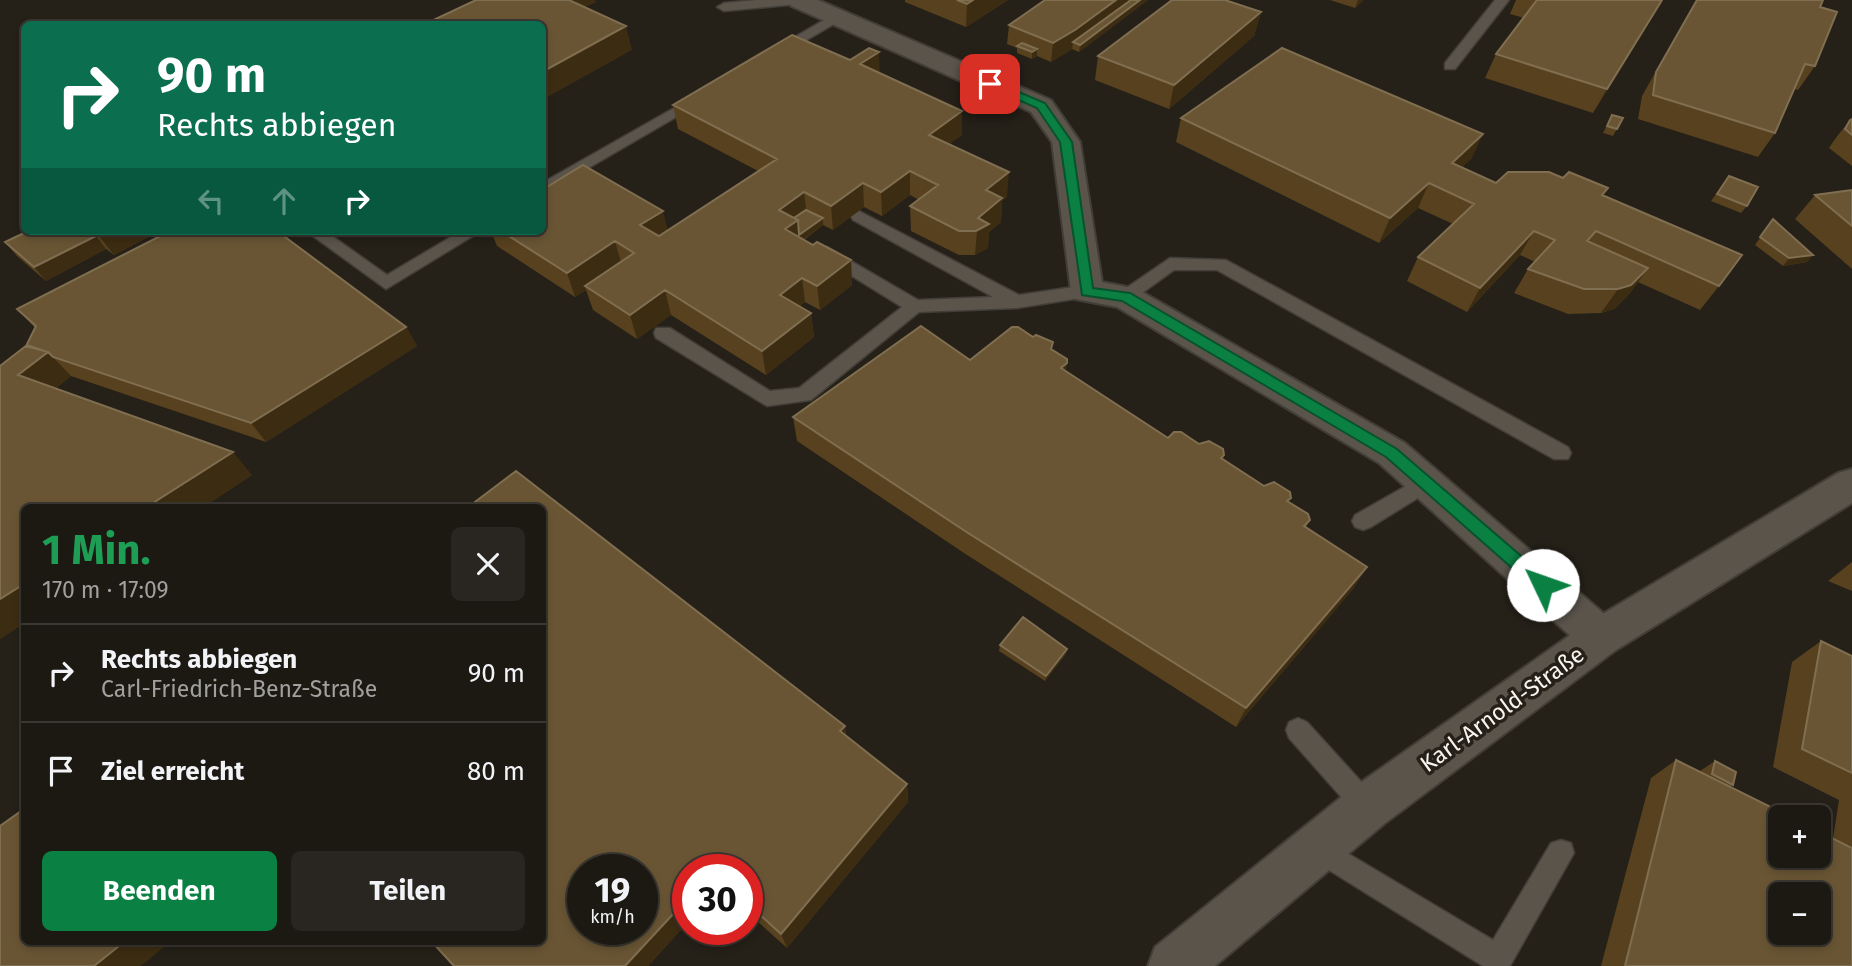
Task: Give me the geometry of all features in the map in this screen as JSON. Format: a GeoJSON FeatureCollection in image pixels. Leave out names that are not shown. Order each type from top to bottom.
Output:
{"type":"FeatureCollection","features":[{"type":"Feature","properties":{"kind":"street"},"geometry":{"type":"LineString","coordinates":[[800,1],[1041,106],[1066,142],[1087,291],[1125,297],[1392,453],[1601,636]]}},
{"type":"Feature","properties":{"kind":"street","name":"Karl-Arnold-Straße"},"geometry":{"type":"LineString","coordinates":[[1174,966],[1367,807],[1601,636],[1852,484]]}},
{"type":"Feature","properties":{"kind":"lane"},"geometry":{"type":"LineString","coordinates":[[1450,66],[1502,0]]}},
{"type":"Feature","properties":{"kind":"lane"},"geometry":{"type":"LineString","coordinates":[[723,7],[800,1]]}},
{"type":"Feature","properties":{"kind":"lane"},"geometry":{"type":"LineString","coordinates":[[766,58],[836,17]]}},
{"type":"Feature","properties":{"kind":"lane"},"geometry":{"type":"LineString","coordinates":[[546,188],[707,93]]}},
{"type":"Feature","properties":{"kind":"lane"},"geometry":{"type":"LineString","coordinates":[[859,216],[1017,302]]}},
{"type":"Feature","properties":{"kind":"lane"},"geometry":{"type":"LineString","coordinates":[[320,235],[386,283],[466,235]]}},
{"type":"Feature","properties":{"kind":"lane"},"geometry":{"type":"LineString","coordinates":[[816,246],[915,306],[1017,302],[1087,291]]}},
{"type":"Feature","properties":{"kind":"lane"},"geometry":{"type":"LineString","coordinates":[[1125,297],[1170,264],[1220,264],[1561,453]]}},
{"type":"Feature","properties":{"kind":"lane"},"geometry":{"type":"LineString","coordinates":[[663,333],[767,399],[804,395],[915,306]]}},
{"type":"Feature","properties":{"kind":"lane"},"geometry":{"type":"LineString","coordinates":[[1363,521],[1427,482]]}},
{"type":"Feature","properties":{"kind":"lane"},"geometry":{"type":"LineString","coordinates":[[1298,730],[1367,807]]}},
{"type":"Feature","properties":{"kind":"lane"},"geometry":{"type":"LineString","coordinates":[[1317,848],[1498,959],[1561,853]]}},
{"type":"Feature","properties":{"kind":"building"},"geometry":{"type":"Polygon","coordinates":[[[476,0],[569,0],[626,26],[546,70],[546,21],[431,21],[476,0]]]}},
{"type":"Feature","properties":{"kind":"building"},"geometry":{"type":"Polygon","coordinates":[[[957,0],[973,0],[967,4],[957,0]]]}},
{"type":"Feature","properties":{"kind":"building"},"geometry":{"type":"Polygon","coordinates":[[[1045,0],[1116,0],[1053,43],[1009,25],[1045,0]]]}},
{"type":"Feature","properties":{"kind":"building"},"geometry":{"type":"Polygon","coordinates":[[[1131,0],[1140,0],[1080,45],[1073,42],[1131,0]]]}},
{"type":"Feature","properties":{"kind":"building"},"geometry":{"type":"Polygon","coordinates":[[[1172,0],[1225,0],[1261,12],[1174,85],[1098,56],[1172,0]]]}},
{"type":"Feature","properties":{"kind":"building"},"geometry":{"type":"Polygon","coordinates":[[[1537,0],[1662,0],[1607,89],[1496,54],[1537,0]]]}},
{"type":"Feature","properties":{"kind":"building"},"geometry":{"type":"Polygon","coordinates":[[[1697,0],[1823,0],[1820,7],[1837,12],[1815,66],[1805,64],[1775,133],[1653,95],[1656,72],[1697,0]]]}},
{"type":"Feature","properties":{"kind":"building"},"geometry":{"type":"Polygon","coordinates":[[[792,35],[850,60],[869,48],[879,52],[860,64],[962,111],[929,135],[1009,172],[986,190],[1002,198],[978,218],[989,224],[976,231],[959,231],[910,206],[938,185],[910,171],[881,192],[863,183],[831,206],[804,192],[779,210],[798,220],[785,229],[813,245],[817,242],[851,260],[817,286],[802,278],[780,295],[811,313],[762,351],[665,290],[630,315],[585,286],[634,253],[615,241],[567,273],[507,235],[546,235],[546,188],[583,165],[663,211],[640,225],[659,236],[777,159],[673,105],[792,35]]]}},
{"type":"Feature","properties":{"kind":"building"},"geometry":{"type":"Polygon","coordinates":[[[1022,43],[1037,49],[1032,52],[1017,46],[1022,43]]]}},
{"type":"Feature","properties":{"kind":"building"},"geometry":{"type":"Polygon","coordinates":[[[1282,48],[1483,134],[1452,163],[1496,183],[1508,172],[1549,172],[1563,178],[1569,172],[1608,188],[1602,195],[1742,255],[1719,286],[1596,231],[1587,241],[1648,268],[1631,285],[1618,289],[1584,289],[1528,269],[1555,240],[1534,231],[1480,288],[1418,257],[1474,204],[1429,183],[1390,218],[1181,118],[1282,48]]]}},
{"type":"Feature","properties":{"kind":"building"},"geometry":{"type":"Polygon","coordinates":[[[1612,115],[1623,118],[1617,129],[1607,126],[1612,115]]]}},
{"type":"Feature","properties":{"kind":"building"},"geometry":{"type":"Polygon","coordinates":[[[1852,119],[1852,135],[1845,129],[1852,119]]]}},
{"type":"Feature","properties":{"kind":"building"},"geometry":{"type":"Polygon","coordinates":[[[1729,176],[1758,187],[1747,206],[1717,194],[1729,176]]]}},
{"type":"Feature","properties":{"kind":"building"},"geometry":{"type":"Polygon","coordinates":[[[1852,190],[1852,226],[1815,195],[1852,190]]]}},
{"type":"Feature","properties":{"kind":"building"},"geometry":{"type":"Polygon","coordinates":[[[806,210],[823,218],[799,235],[798,220],[794,218],[806,210]]]}},
{"type":"Feature","properties":{"kind":"building"},"geometry":{"type":"Polygon","coordinates":[[[1773,219],[1813,255],[1789,258],[1760,237],[1773,219]]]}},
{"type":"Feature","properties":{"kind":"building"},"geometry":{"type":"Polygon","coordinates":[[[21,234],[96,236],[34,267],[5,242],[21,234]]]}},
{"type":"Feature","properties":{"kind":"building"},"geometry":{"type":"Polygon","coordinates":[[[162,235],[282,235],[406,327],[251,423],[26,346],[36,326],[17,309],[162,235]]]}},
{"type":"Feature","properties":{"kind":"building"},"geometry":{"type":"Polygon","coordinates":[[[921,326],[970,360],[1012,327],[1018,327],[1033,337],[1036,335],[1053,342],[1051,349],[1067,359],[1067,363],[1061,368],[1168,438],[1174,432],[1181,432],[1199,444],[1209,441],[1223,449],[1224,455],[1221,458],[1264,486],[1274,482],[1290,492],[1291,498],[1287,501],[1308,514],[1310,520],[1304,526],[1367,567],[1246,708],[968,533],[793,417],[921,326]]]}},
{"type":"Feature","properties":{"kind":"building"},"geometry":{"type":"Polygon","coordinates":[[[27,345],[48,352],[18,375],[233,452],[151,504],[21,504],[21,586],[0,599],[0,366],[27,345]]]}},
{"type":"Feature","properties":{"kind":"building"},"geometry":{"type":"Polygon","coordinates":[[[516,471],[845,726],[840,731],[907,784],[781,934],[763,918],[763,854],[672,854],[672,915],[658,930],[658,854],[567,854],[567,945],[644,945],[625,966],[454,966],[435,945],[546,945],[546,504],[472,504],[516,471]]]}},
{"type":"Feature","properties":{"kind":"building"},"geometry":{"type":"Polygon","coordinates":[[[1023,617],[1067,649],[1046,676],[1000,645],[1023,617]]]}},
{"type":"Feature","properties":{"kind":"building"},"geometry":{"type":"Polygon","coordinates":[[[1821,641],[1852,656],[1852,773],[1802,749],[1821,641]]]}},
{"type":"Feature","properties":{"kind":"building"},"geometry":{"type":"Polygon","coordinates":[[[1676,760],[1768,806],[1768,868],[1831,868],[1831,838],[1852,848],[1852,966],[1625,966],[1676,760]]]}},
{"type":"Feature","properties":{"kind":"building"},"geometry":{"type":"Polygon","coordinates":[[[1715,761],[1736,772],[1733,785],[1712,774],[1715,761]]]}},
{"type":"Feature","properties":{"kind":"building"},"geometry":{"type":"Polygon","coordinates":[[[21,811],[21,945],[120,945],[94,966],[0,966],[0,826],[21,811]]]}},
{"type":"Feature","properties":{"kind":"route"},"geometry":{"type":"LineString","coordinates":[[990,84],[1041,106],[1066,142],[1087,291],[1125,297],[1392,453],[1543,585]]}}]}
